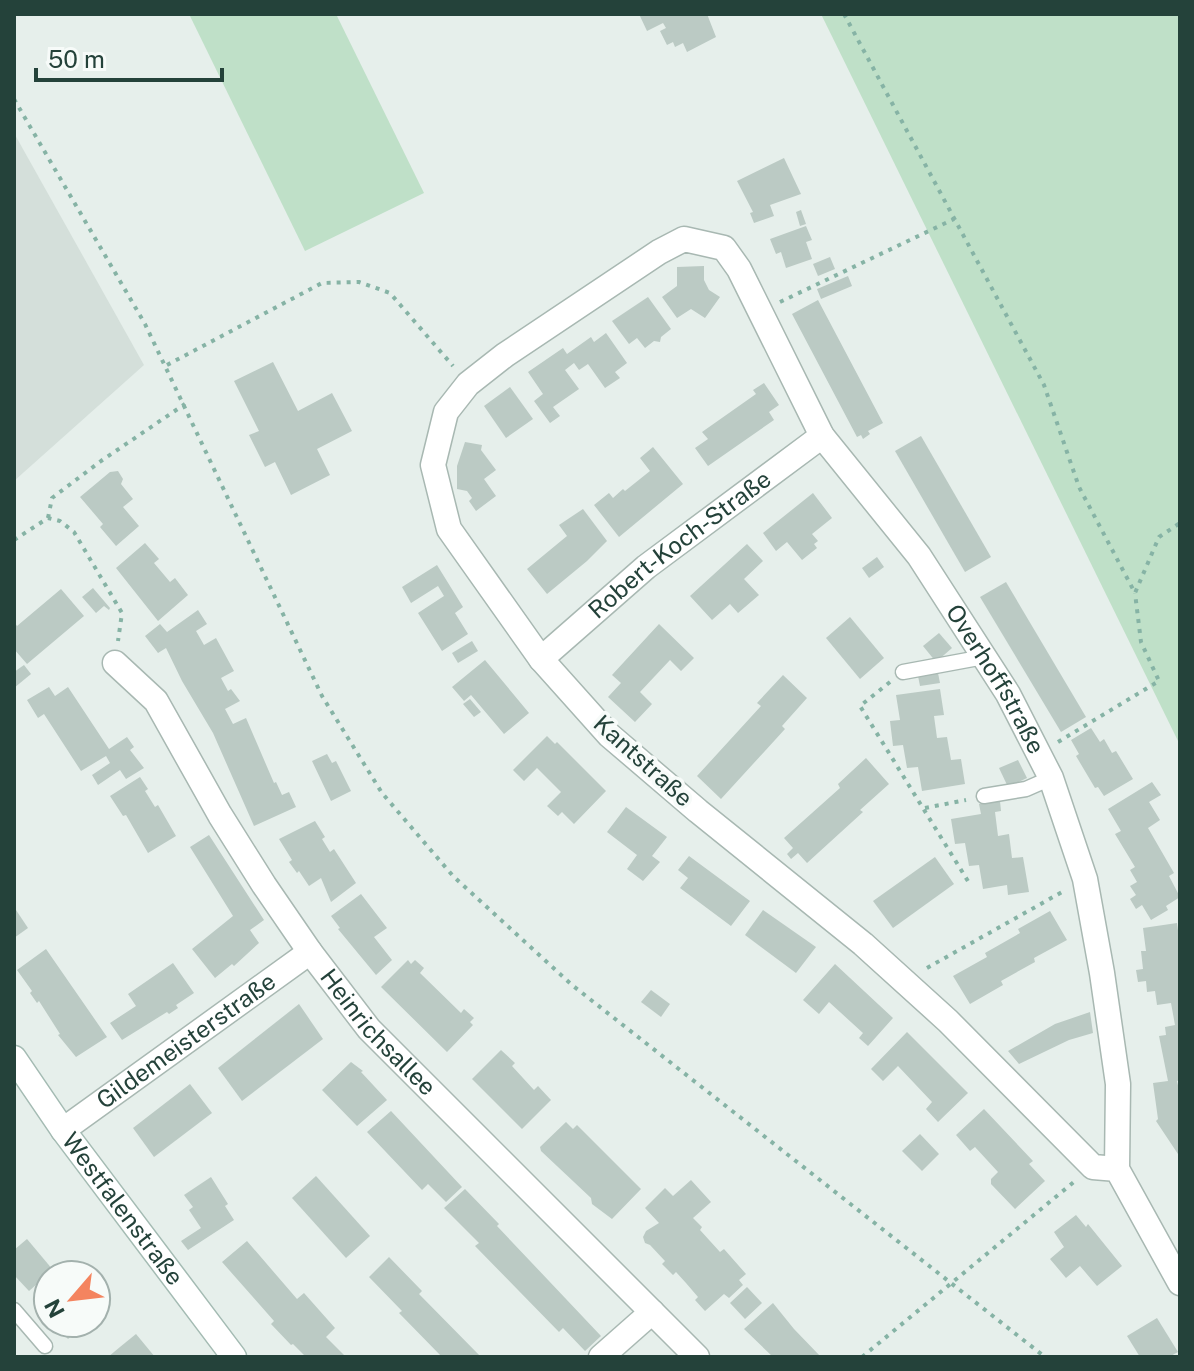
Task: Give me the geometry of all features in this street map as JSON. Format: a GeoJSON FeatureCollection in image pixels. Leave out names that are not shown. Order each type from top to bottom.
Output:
{"type":"FeatureCollection","features":[{"type":"Feature","properties":{"kind":"street","name":"Kantstraße"},"geometry":{"type":"LineString","coordinates":[[724,248],[684,239],[659,252],[505,355],[468,384],[446,412],[433,465],[449,529],[541,659],[609,735],[863,944],[1105,1168],[1180,1283]]}},
{"type":"Feature","properties":{"kind":"street","name":"Overhoffstraße"},"geometry":{"type":"LineString","coordinates":[[724,248],[739,269],[822,436],[919,556],[1008,694],[1051,778],[1085,879],[1118,1084],[1105,1168]]}},
{"type":"Feature","properties":{"kind":"street","name":"Robert-Koch-Straße"},"geometry":{"type":"LineString","coordinates":[[541,659],[646,567],[822,436]]}},
{"type":"Feature","properties":{"kind":"street","name":"Heinrichsallee"},"geometry":{"type":"LineString","coordinates":[[115,663],[156,701],[220,815],[310,952],[369,1029],[697,1357]]}},
{"type":"Feature","properties":{"kind":"street","name":"Gildemeisterstraße"},"geometry":{"type":"LineString","coordinates":[[63,1130],[310,952]]}},
{"type":"Feature","properties":{"kind":"street","name":"Westfalenstraße"},"geometry":{"type":"LineString","coordinates":[[14,1058],[63,1130],[234,1357]]}},
{"type":"Feature","properties":{"kind":"street"},"geometry":{"type":"LineString","coordinates":[[601,1357],[652,1312]]}},
{"type":"Feature","properties":{"kind":"lane"},"geometry":{"type":"LineString","coordinates":[[903,672],[984,657]]}},
{"type":"Feature","properties":{"kind":"lane"},"geometry":{"type":"LineString","coordinates":[[984,796],[1026,789],[1051,778]]}},
{"type":"Feature","properties":{"kind":"lane"},"geometry":{"type":"LineString","coordinates":[[14,1310],[45,1346]]}},
{"type":"Feature","properties":{"kind":"path"},"geometry":{"type":"LineString","coordinates":[[844,14],[1044,385],[1079,487],[1135,593],[1141,642],[1159,681],[1038,753]]}},
{"type":"Feature","properties":{"kind":"path"},"geometry":{"type":"LineString","coordinates":[[14,99],[167,365],[322,696],[382,793],[453,876],[572,985],[1045,1357]]}},
{"type":"Feature","properties":{"kind":"path"},"geometry":{"type":"LineString","coordinates":[[761,312],[954,219]]}},
{"type":"Feature","properties":{"kind":"path"},"geometry":{"type":"LineString","coordinates":[[167,365],[322,283],[359,282],[390,293],[468,384]]}},
{"type":"Feature","properties":{"kind":"path"},"geometry":{"type":"LineString","coordinates":[[14,540],[48,518],[52,498],[185,404]]}},
{"type":"Feature","properties":{"kind":"path"},"geometry":{"type":"LineString","coordinates":[[48,518],[60,521],[74,532],[122,613],[115,663]]}},
{"type":"Feature","properties":{"kind":"path"},"geometry":{"type":"LineString","coordinates":[[1135,593],[1159,537],[1180,523]]}},
{"type":"Feature","properties":{"kind":"path"},"geometry":{"type":"LineString","coordinates":[[903,672],[860,706],[971,886]]}},
{"type":"Feature","properties":{"kind":"path"},"geometry":{"type":"LineString","coordinates":[[925,808],[984,796]]}},
{"type":"Feature","properties":{"kind":"path"},"geometry":{"type":"LineString","coordinates":[[904,981],[1085,879]]}},
{"type":"Feature","properties":{"kind":"path"},"geometry":{"type":"LineString","coordinates":[[862,1357],[952,1282],[1105,1168]]}},
{"type":"Feature","properties":{"kind":"shaded area"},"geometry":{"type":"Polygon","coordinates":[[[14,133],[144,365],[14,481],[14,133]]]}},
{"type":"Feature","properties":{"kind":"green space"},"geometry":{"type":"Polygon","coordinates":[[[189,14],[336,14],[424,193],[305,251],[189,14]]]}},
{"type":"Feature","properties":{"kind":"green space"},"geometry":{"type":"Polygon","coordinates":[[[821,14],[1180,14],[1180,745],[821,14]]]}},
{"type":"Feature","properties":{"kind":"building"},"geometry":{"type":"Polygon","coordinates":[[[639,14],[707,14],[716,37],[687,52],[683,43],[675,47],[673,42],[667,45],[660,31],[666,28],[663,23],[647,31],[639,14]]]}},
{"type":"Feature","properties":{"kind":"building"},"geometry":{"type":"Polygon","coordinates":[[[784,158],[801,194],[770,205],[774,216],[754,223],[750,213],[753,212],[737,181],[784,158]]]}},
{"type":"Feature","properties":{"kind":"building"},"geometry":{"type":"Polygon","coordinates":[[[801,210],[806,224],[800,226],[796,212],[801,210]]]}},
{"type":"Feature","properties":{"kind":"building"},"geometry":{"type":"Polygon","coordinates":[[[806,226],[812,240],[806,242],[812,259],[786,268],[781,252],[776,254],[770,239],[806,226]]]}},
{"type":"Feature","properties":{"kind":"building"},"geometry":{"type":"Polygon","coordinates":[[[830,257],[835,269],[818,276],[813,264],[830,257]]]}},
{"type":"Feature","properties":{"kind":"building"},"geometry":{"type":"Polygon","coordinates":[[[704,266],[704,280],[709,290],[720,297],[705,318],[691,309],[677,318],[662,297],[677,286],[677,267],[704,266]]]}},
{"type":"Feature","properties":{"kind":"building"},"geometry":{"type":"Polygon","coordinates":[[[848,276],[852,286],[821,299],[817,289],[848,276]]]}},
{"type":"Feature","properties":{"kind":"building"},"geometry":{"type":"Polygon","coordinates":[[[648,297],[671,329],[661,337],[660,342],[654,341],[645,348],[637,338],[629,344],[612,321],[648,297]]]}},
{"type":"Feature","properties":{"kind":"building"},"geometry":{"type":"Polygon","coordinates":[[[818,300],[883,423],[868,431],[870,434],[863,439],[861,435],[857,437],[792,314],[818,300]]]}},
{"type":"Feature","properties":{"kind":"building"},"geometry":{"type":"Polygon","coordinates":[[[606,333],[627,363],[615,372],[620,378],[605,388],[588,364],[579,370],[574,363],[565,370],[579,389],[553,407],[560,416],[550,423],[534,401],[543,394],[528,372],[563,348],[567,354],[591,337],[594,342],[606,333]]]}},
{"type":"Feature","properties":{"kind":"building"},"geometry":{"type":"Polygon","coordinates":[[[273,362],[298,411],[332,393],[352,431],[317,449],[330,475],[291,495],[275,462],[265,467],[249,435],[259,431],[234,381],[273,362]]]}},
{"type":"Feature","properties":{"kind":"building"},"geometry":{"type":"Polygon","coordinates":[[[764,383],[779,405],[769,412],[774,420],[708,466],[695,448],[708,439],[702,432],[756,394],[753,390],[764,383]]]}},
{"type":"Feature","properties":{"kind":"building"},"geometry":{"type":"Polygon","coordinates":[[[510,387],[533,419],[506,438],[484,406],[510,387]]]}},
{"type":"Feature","properties":{"kind":"building"},"geometry":{"type":"Polygon","coordinates":[[[921,436],[991,557],[965,572],[895,451],[921,436]]]}},
{"type":"Feature","properties":{"kind":"building"},"geometry":{"type":"Polygon","coordinates":[[[465,442],[482,445],[481,450],[496,470],[484,479],[496,496],[476,511],[467,491],[457,489],[457,466],[465,442]]]}},
{"type":"Feature","properties":{"kind":"building"},"geometry":{"type":"Polygon","coordinates":[[[653,447],[683,484],[619,537],[594,505],[609,493],[613,498],[623,489],[625,491],[650,471],[640,458],[653,447]]]}},
{"type":"Feature","properties":{"kind":"building"},"geometry":{"type":"Polygon","coordinates":[[[118,471],[123,479],[121,484],[133,499],[123,507],[139,526],[116,546],[100,527],[103,524],[80,497],[110,472],[118,471]]]}},
{"type":"Feature","properties":{"kind":"building"},"geometry":{"type":"Polygon","coordinates":[[[813,493],[832,518],[812,534],[818,541],[814,544],[817,548],[802,560],[787,542],[776,551],[763,533],[813,493]]]}},
{"type":"Feature","properties":{"kind":"building"},"geometry":{"type":"Polygon","coordinates":[[[583,509],[607,541],[547,594],[527,569],[567,536],[559,525],[583,509]]]}},
{"type":"Feature","properties":{"kind":"building"},"geometry":{"type":"Polygon","coordinates":[[[145,543],[159,559],[154,563],[170,582],[175,578],[188,595],[158,621],[116,568],[145,543]]]}},
{"type":"Feature","properties":{"kind":"building"},"geometry":{"type":"Polygon","coordinates":[[[747,544],[763,561],[744,579],[759,595],[738,613],[730,604],[712,620],[690,596],[747,544]]]}},
{"type":"Feature","properties":{"kind":"building"},"geometry":{"type":"Polygon","coordinates":[[[877,557],[884,567],[869,578],[862,568],[877,557]]]}},
{"type":"Feature","properties":{"kind":"building"},"geometry":{"type":"Polygon","coordinates":[[[437,565],[463,607],[455,613],[468,634],[442,651],[418,613],[444,596],[438,586],[411,603],[402,587],[437,565]]]}},
{"type":"Feature","properties":{"kind":"building"},"geometry":{"type":"Polygon","coordinates":[[[1006,582],[1086,717],[1061,732],[980,597],[1006,582]]]}},
{"type":"Feature","properties":{"kind":"building"},"geometry":{"type":"Polygon","coordinates":[[[93,588],[109,610],[104,606],[96,613],[82,597],[93,588]]]}},
{"type":"Feature","properties":{"kind":"building"},"geometry":{"type":"Polygon","coordinates":[[[61,589],[84,616],[27,664],[14,649],[14,622],[17,626],[61,589]]]}},
{"type":"Feature","properties":{"kind":"building"},"geometry":{"type":"Polygon","coordinates":[[[198,610],[207,624],[196,631],[204,645],[216,638],[234,671],[221,678],[228,691],[231,689],[240,701],[225,709],[233,724],[246,718],[274,783],[282,795],[289,792],[296,807],[254,826],[213,733],[166,648],[158,653],[145,636],[160,624],[167,632],[198,610]]]}},
{"type":"Feature","properties":{"kind":"building"},"geometry":{"type":"Polygon","coordinates":[[[850,617],[884,658],[860,679],[826,638],[850,617]]]}},
{"type":"Feature","properties":{"kind":"building"},"geometry":{"type":"Polygon","coordinates":[[[659,624],[694,658],[681,671],[670,660],[640,692],[652,704],[635,722],[608,697],[621,683],[612,675],[659,624]]]}},
{"type":"Feature","properties":{"kind":"building"},"geometry":{"type":"Polygon","coordinates":[[[939,633],[952,648],[936,662],[923,646],[939,633]]]}},
{"type":"Feature","properties":{"kind":"building"},"geometry":{"type":"Polygon","coordinates":[[[472,641],[478,651],[458,663],[452,653],[472,641]]]}},
{"type":"Feature","properties":{"kind":"building"},"geometry":{"type":"Polygon","coordinates":[[[485,660],[529,713],[504,734],[471,695],[464,701],[452,687],[485,660]]]}},
{"type":"Feature","properties":{"kind":"building"},"geometry":{"type":"Polygon","coordinates":[[[24,665],[31,674],[14,688],[14,672],[24,665]]]}},
{"type":"Feature","properties":{"kind":"building"},"geometry":{"type":"Polygon","coordinates":[[[938,673],[940,683],[920,686],[918,676],[938,673]]]}},
{"type":"Feature","properties":{"kind":"building"},"geometry":{"type":"Polygon","coordinates":[[[783,675],[807,698],[782,726],[785,729],[721,799],[697,776],[761,706],[757,703],[783,675]]]}},
{"type":"Feature","properties":{"kind":"building"},"geometry":{"type":"Polygon","coordinates":[[[49,687],[55,696],[68,687],[109,749],[127,737],[134,747],[130,750],[144,768],[126,779],[120,770],[98,785],[92,775],[110,763],[106,756],[81,771],[44,714],[38,718],[27,700],[49,687]]]}},
{"type":"Feature","properties":{"kind":"building"},"geometry":{"type":"Polygon","coordinates":[[[940,689],[944,715],[934,716],[937,738],[947,737],[951,760],[961,759],[965,784],[922,791],[918,767],[907,768],[903,745],[893,746],[890,721],[900,720],[896,695],[940,689]]]}},
{"type":"Feature","properties":{"kind":"building"},"geometry":{"type":"Polygon","coordinates":[[[470,699],[481,712],[474,717],[463,704],[470,699]]]}},
{"type":"Feature","properties":{"kind":"building"},"geometry":{"type":"Polygon","coordinates":[[[1091,728],[1100,742],[1104,739],[1112,753],[1116,751],[1133,779],[1104,796],[1098,787],[1095,788],[1076,756],[1079,754],[1071,740],[1091,728]]]}},
{"type":"Feature","properties":{"kind":"building"},"geometry":{"type":"Polygon","coordinates":[[[547,736],[555,744],[557,742],[606,791],[574,824],[562,812],[558,816],[547,806],[561,792],[537,768],[524,781],[513,770],[547,736]]]}},
{"type":"Feature","properties":{"kind":"building"},"geometry":{"type":"Polygon","coordinates":[[[327,754],[332,763],[336,761],[351,791],[331,801],[312,761],[327,754]]]}},
{"type":"Feature","properties":{"kind":"building"},"geometry":{"type":"Polygon","coordinates":[[[866,758],[889,784],[807,863],[798,853],[791,859],[787,854],[793,848],[784,838],[840,788],[838,784],[866,758]]]}},
{"type":"Feature","properties":{"kind":"building"},"geometry":{"type":"Polygon","coordinates":[[[1018,760],[1027,778],[1008,787],[999,768],[1018,760]]]}},
{"type":"Feature","properties":{"kind":"building"},"geometry":{"type":"Polygon","coordinates":[[[140,777],[148,789],[145,791],[155,807],[158,805],[176,836],[148,853],[126,815],[123,816],[110,796],[140,777]]]}},
{"type":"Feature","properties":{"kind":"building"},"geometry":{"type":"Polygon","coordinates":[[[1152,782],[1161,795],[1149,802],[1160,820],[1148,828],[1174,873],[1169,876],[1180,897],[1166,906],[1168,910],[1151,920],[1142,905],[1136,909],[1130,899],[1136,895],[1130,886],[1137,882],[1130,870],[1135,867],[1115,834],[1121,831],[1108,809],[1152,782]]]}},
{"type":"Feature","properties":{"kind":"building"},"geometry":{"type":"Polygon","coordinates":[[[1000,801],[1001,811],[995,812],[998,836],[1009,834],[1012,858],[1023,857],[1029,892],[1008,895],[1007,885],[983,889],[979,865],[969,866],[965,843],[955,844],[951,819],[981,814],[979,804],[1000,801]]]}},
{"type":"Feature","properties":{"kind":"building"},"geometry":{"type":"Polygon","coordinates":[[[626,807],[667,837],[652,856],[660,862],[643,881],[627,869],[637,855],[607,832],[626,807]]]}},
{"type":"Feature","properties":{"kind":"building"},"geometry":{"type":"Polygon","coordinates":[[[315,821],[330,852],[334,849],[356,883],[331,902],[321,878],[309,886],[299,871],[297,873],[279,839],[315,821]]]}},
{"type":"Feature","properties":{"kind":"building"},"geometry":{"type":"Polygon","coordinates":[[[209,835],[264,920],[250,930],[259,943],[234,966],[232,964],[215,978],[192,949],[233,916],[190,847],[209,835]]]}},
{"type":"Feature","properties":{"kind":"building"},"geometry":{"type":"Polygon","coordinates":[[[689,856],[750,901],[731,926],[680,888],[688,878],[678,870],[689,856]]]}},
{"type":"Feature","properties":{"kind":"building"},"geometry":{"type":"Polygon","coordinates":[[[935,857],[954,884],[893,928],[873,901],[935,857]]]}},
{"type":"Feature","properties":{"kind":"building"},"geometry":{"type":"Polygon","coordinates":[[[361,894],[387,928],[374,937],[392,960],[376,975],[331,916],[361,894]]]}},
{"type":"Feature","properties":{"kind":"building"},"geometry":{"type":"Polygon","coordinates":[[[14,907],[28,928],[14,938],[14,907]]]}},
{"type":"Feature","properties":{"kind":"building"},"geometry":{"type":"Polygon","coordinates":[[[763,910],[816,947],[796,973],[745,935],[763,910]]]}},
{"type":"Feature","properties":{"kind":"building"},"geometry":{"type":"Polygon","coordinates":[[[1050,911],[1067,940],[1034,958],[1035,962],[1001,981],[1003,985],[970,1004],[953,976],[987,957],[985,953],[1050,911]]]}},
{"type":"Feature","properties":{"kind":"building"},"geometry":{"type":"Polygon","coordinates":[[[1177,923],[1180,946],[1180,1080],[1177,1081],[1180,1094],[1180,1157],[1156,1121],[1153,1083],[1168,1081],[1159,1036],[1166,1035],[1165,1027],[1175,1025],[1171,1003],[1157,1005],[1155,991],[1147,992],[1146,981],[1138,982],[1136,970],[1143,969],[1141,951],[1146,951],[1143,928],[1177,923]]]}},
{"type":"Feature","properties":{"kind":"building"},"geometry":{"type":"Polygon","coordinates":[[[46,949],[107,1037],[76,1057],[58,1035],[17,970],[46,949]]]}},
{"type":"Feature","properties":{"kind":"building"},"geometry":{"type":"Polygon","coordinates":[[[408,960],[411,964],[415,960],[424,968],[420,973],[461,1013],[464,1009],[474,1018],[470,1022],[473,1025],[447,1052],[381,987],[408,960]]]}},
{"type":"Feature","properties":{"kind":"building"},"geometry":{"type":"Polygon","coordinates":[[[173,963],[194,993],[169,1014],[167,1012],[122,1040],[110,1023],[136,1006],[128,994],[173,963]]]}},
{"type":"Feature","properties":{"kind":"building"},"geometry":{"type":"Polygon","coordinates":[[[835,964],[893,1018],[868,1046],[859,1038],[863,1033],[829,1002],[819,1014],[803,1000],[835,964]]]}},
{"type":"Feature","properties":{"kind":"building"},"geometry":{"type":"Polygon","coordinates":[[[651,990],[670,1004],[661,1017],[641,1002],[651,990]]]}},
{"type":"Feature","properties":{"kind":"building"},"geometry":{"type":"Polygon","coordinates":[[[299,1004],[323,1039],[242,1101],[218,1068],[299,1004]]]}},
{"type":"Feature","properties":{"kind":"building"},"geometry":{"type":"Polygon","coordinates":[[[1090,1012],[1093,1033],[1069,1040],[1019,1064],[1008,1051],[1055,1024],[1090,1012]]]}},
{"type":"Feature","properties":{"kind":"building"},"geometry":{"type":"Polygon","coordinates":[[[907,1032],[968,1093],[938,1122],[926,1109],[932,1102],[898,1066],[883,1081],[871,1069],[907,1032]]]}},
{"type":"Feature","properties":{"kind":"building"},"geometry":{"type":"Polygon","coordinates":[[[501,1050],[515,1063],[512,1066],[534,1090],[538,1086],[551,1100],[522,1129],[472,1079],[501,1050]]]}},
{"type":"Feature","properties":{"kind":"building"},"geometry":{"type":"Polygon","coordinates":[[[351,1062],[363,1071],[387,1100],[357,1126],[322,1090],[351,1062]]]}},
{"type":"Feature","properties":{"kind":"building"},"geometry":{"type":"Polygon","coordinates":[[[190,1084],[212,1113],[154,1157],[133,1128],[190,1084]]]}},
{"type":"Feature","properties":{"kind":"building"},"geometry":{"type":"Polygon","coordinates":[[[984,1109],[1033,1161],[1029,1164],[1045,1181],[1015,1209],[991,1184],[991,1179],[998,1172],[975,1147],[970,1151],[956,1135],[984,1109]]]}},
{"type":"Feature","properties":{"kind":"building"},"geometry":{"type":"Polygon","coordinates":[[[391,1111],[462,1187],[446,1202],[428,1184],[422,1190],[367,1132],[391,1111]]]}},
{"type":"Feature","properties":{"kind":"building"},"geometry":{"type":"Polygon","coordinates":[[[566,1122],[573,1129],[577,1125],[641,1189],[612,1219],[592,1204],[591,1198],[541,1151],[540,1147],[566,1122]]]}},
{"type":"Feature","properties":{"kind":"building"},"geometry":{"type":"Polygon","coordinates":[[[920,1134],[939,1154],[922,1171],[902,1151],[920,1134]]]}},
{"type":"Feature","properties":{"kind":"building"},"geometry":{"type":"Polygon","coordinates":[[[316,1176],[370,1236],[346,1258],[292,1198],[316,1176]]]}},
{"type":"Feature","properties":{"kind":"building"},"geometry":{"type":"Polygon","coordinates":[[[211,1177],[234,1220],[188,1250],[181,1241],[201,1228],[189,1210],[193,1207],[184,1195],[211,1177]]]}},
{"type":"Feature","properties":{"kind":"building"},"geometry":{"type":"Polygon","coordinates":[[[691,1180],[711,1202],[693,1218],[702,1227],[700,1230],[720,1252],[724,1249],[746,1274],[739,1280],[743,1285],[729,1298],[724,1294],[705,1311],[695,1300],[698,1297],[676,1272],[673,1275],[662,1264],[665,1261],[645,1243],[643,1237],[646,1231],[659,1223],[645,1208],[665,1188],[673,1196],[691,1180]]]}},
{"type":"Feature","properties":{"kind":"building"},"geometry":{"type":"Polygon","coordinates":[[[465,1189],[601,1336],[585,1351],[563,1328],[559,1332],[475,1246],[479,1243],[444,1208],[465,1189]]]}},
{"type":"Feature","properties":{"kind":"building"},"geometry":{"type":"Polygon","coordinates":[[[1076,1215],[1086,1227],[1088,1224],[1122,1266],[1097,1286],[1080,1266],[1066,1278],[1050,1259],[1064,1247],[1054,1232],[1076,1215]]]}},
{"type":"Feature","properties":{"kind":"building"},"geometry":{"type":"Polygon","coordinates":[[[27,1239],[44,1259],[32,1259],[32,1288],[29,1291],[14,1275],[14,1250],[27,1239]]]}},
{"type":"Feature","properties":{"kind":"building"},"geometry":{"type":"Polygon","coordinates":[[[247,1241],[297,1299],[304,1293],[335,1328],[326,1337],[346,1357],[306,1357],[271,1324],[274,1321],[222,1262],[247,1241]]]}},
{"type":"Feature","properties":{"kind":"building"},"geometry":{"type":"Polygon","coordinates":[[[389,1257],[422,1291],[419,1294],[481,1357],[442,1357],[399,1313],[402,1311],[369,1277],[389,1257]]]}},
{"type":"Feature","properties":{"kind":"building"},"geometry":{"type":"Polygon","coordinates":[[[747,1287],[762,1303],[745,1319],[730,1303],[747,1287]]]}},
{"type":"Feature","properties":{"kind":"building"},"geometry":{"type":"Polygon","coordinates":[[[773,1303],[821,1357],[773,1357],[744,1329],[773,1303]]]}},
{"type":"Feature","properties":{"kind":"building"},"geometry":{"type":"Polygon","coordinates":[[[1157,1318],[1178,1352],[1169,1357],[1140,1357],[1127,1336],[1157,1318]]]}},
{"type":"Feature","properties":{"kind":"building"},"geometry":{"type":"Polygon","coordinates":[[[136,1334],[155,1357],[108,1357],[120,1347],[136,1334]]]}}]}
